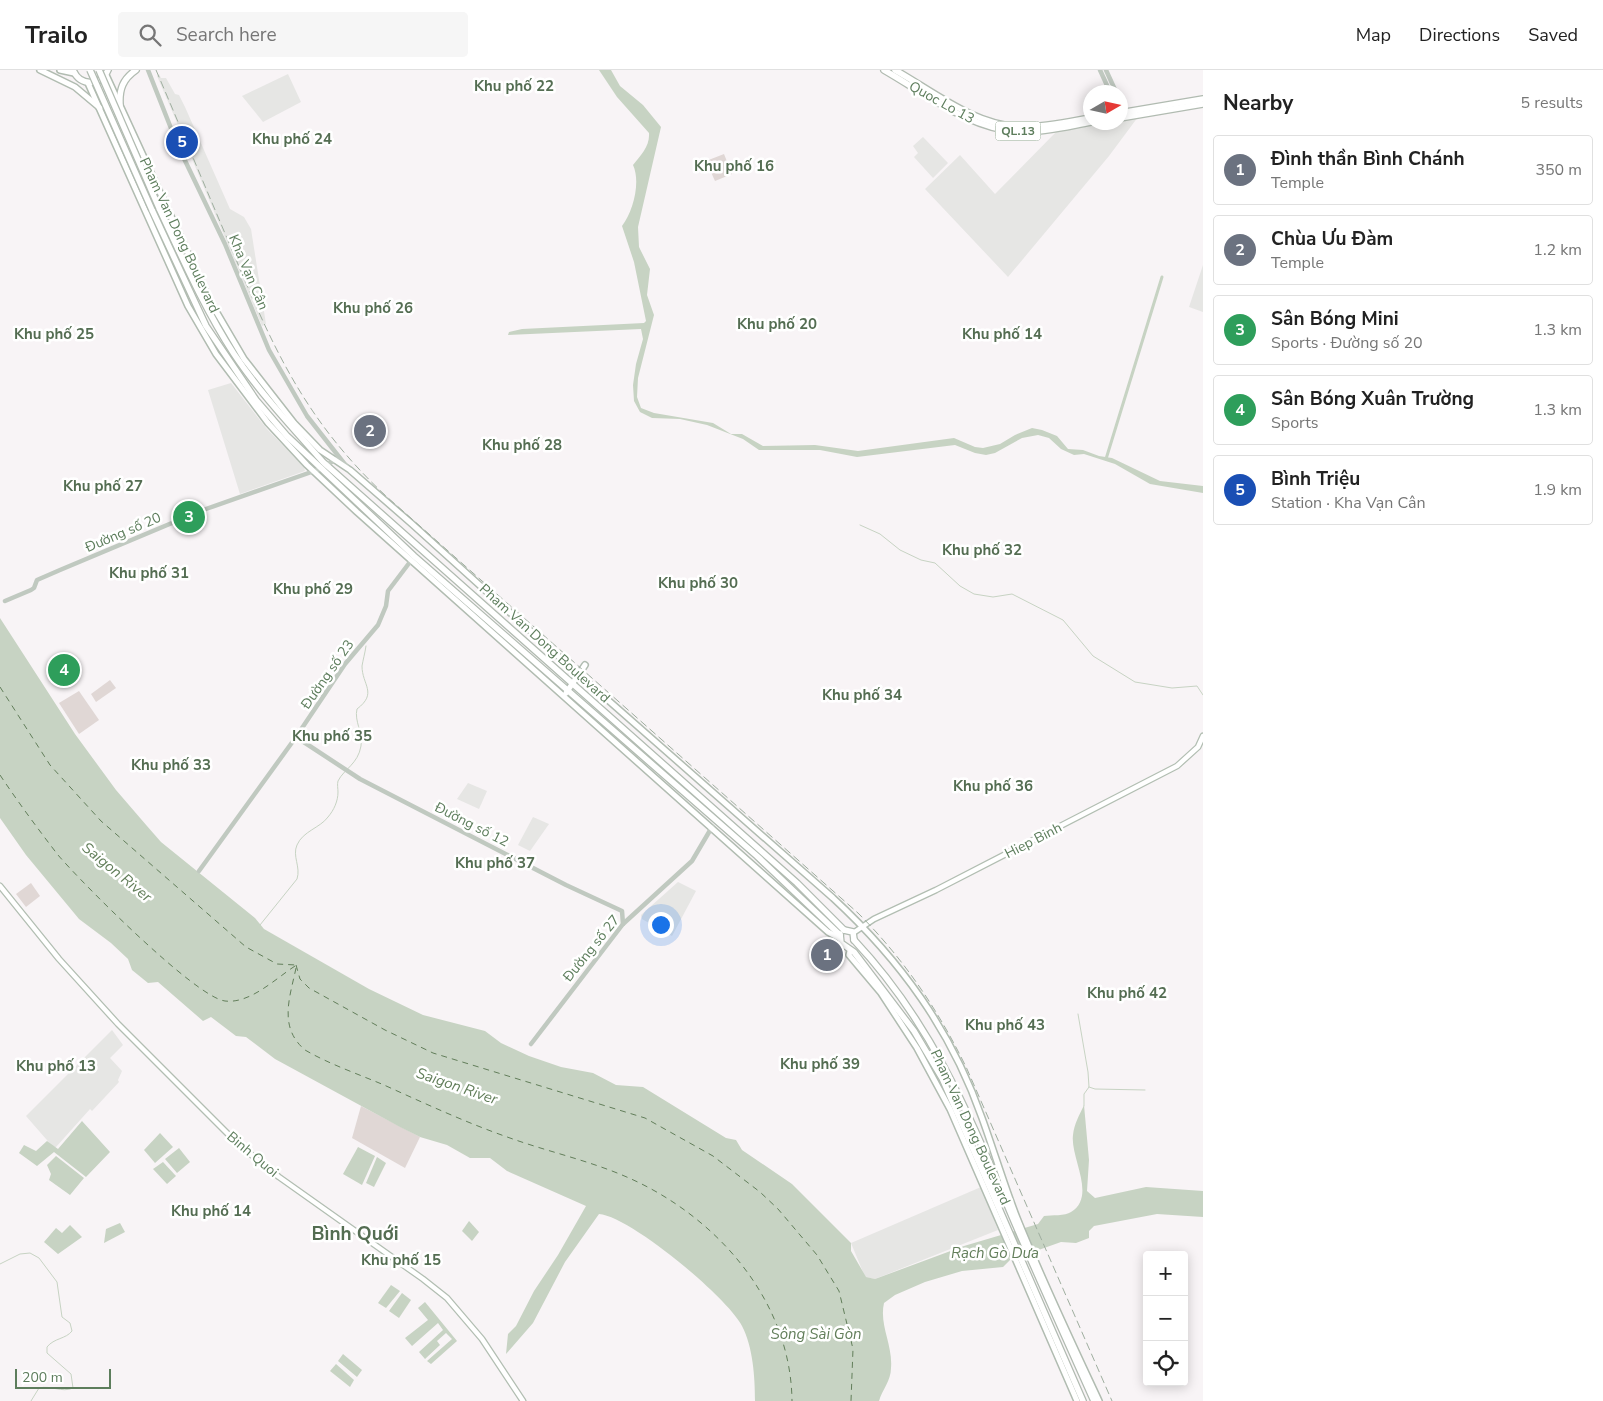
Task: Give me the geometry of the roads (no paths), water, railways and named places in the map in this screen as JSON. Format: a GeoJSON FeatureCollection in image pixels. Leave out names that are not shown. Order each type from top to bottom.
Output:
{"type":"FeatureCollection","features":[{"type":"Feature","properties":{"kind":"highway","name":"Pham Van Dong Boulevard"},"geometry":{"type":"LineString","coordinates":[[90,70],[160,229],[206,326],[256,400],[285,438],[316,470],[412,558],[756,856],[839,936]]}},
{"type":"Feature","properties":{"kind":"highway","name":"Pham Van Dong Boulevard"},"geometry":{"type":"LineString","coordinates":[[99,70],[160,208],[171,227],[208,309],[234,353],[271,404],[326,466],[797,883],[844,930]]}},
{"type":"Feature","properties":{"kind":"highway"},"geometry":{"type":"LineString","coordinates":[[120,105],[124,81],[136,70]]}},
{"type":"Feature","properties":{"kind":"highway","name":"Quoc Lo 13"},"geometry":{"type":"LineString","coordinates":[[884,70],[952,106],[984,120],[1011,126],[1037,127],[1083,119]]}},
{"type":"Feature","properties":{"kind":"highway","name":"Quoc Lo 13"},"geometry":{"type":"LineString","coordinates":[[895,70],[982,124],[1008,130],[1038,131],[1083,123]]}},
{"type":"Feature","properties":{"kind":"highway"},"geometry":{"type":"LineString","coordinates":[[73,72],[88,83],[100,80],[109,71]]}},
{"type":"Feature","properties":{"kind":"highway"},"geometry":{"type":"LineString","coordinates":[[1128,115],[1203,99]]}},
{"type":"Feature","properties":{"kind":"highway"},"geometry":{"type":"LineString","coordinates":[[1128,115],[1203,104]]}},
{"type":"Feature","properties":{"kind":"highway"},"geometry":{"type":"LineString","coordinates":[[844,930],[853,933],[854,940],[850,945],[845,945],[839,936],[844,930]]}},
{"type":"Feature","properties":{"kind":"highway","name":"Pham Van Dong Boulevard"},"geometry":{"type":"LineString","coordinates":[[854,940],[890,982],[928,1036],[968,1112],[1010,1211],[1016,1219],[1035,1263]]}},
{"type":"Feature","properties":{"kind":"highway","name":"Pham Van Dong Boulevard"},"geometry":{"type":"LineString","coordinates":[[845,945],[850,951],[854,952],[887,993],[929,1055],[956,1109],[1022,1268]]}},
{"type":"Feature","properties":{"kind":"highway"},"geometry":{"type":"LineString","coordinates":[[1035,1263],[1094,1401]]}},
{"type":"Feature","properties":{"kind":"highway"},"geometry":{"type":"LineString","coordinates":[[1022,1268],[1083,1401]]}},
{"type":"Feature","properties":{"kind":"main road"},"geometry":{"type":"LineString","coordinates":[[40,70],[75,88],[101,109],[109,100],[120,105]]}},
{"type":"Feature","properties":{"kind":"main road"},"geometry":{"type":"LineString","coordinates":[[60,70],[73,72]]}},
{"type":"Feature","properties":{"kind":"main road","name":"Pham Van Dong Boulevard"},"geometry":{"type":"LineString","coordinates":[[109,71],[120,105],[171,227],[210,301],[244,359],[294,423],[350,470],[863,926],[901,969],[934,1016],[966,1080],[1007,1193]]}},
{"type":"Feature","properties":{"kind":"main road","name":"Pham Van Dong Boulevard"},"geometry":{"type":"LineString","coordinates":[[88,83],[188,306],[216,354],[245,395],[285,438]]}},
{"type":"Feature","properties":{"kind":"main road"},"geometry":{"type":"LineString","coordinates":[[153,229],[160,229]]}},
{"type":"Feature","properties":{"kind":"main road"},"geometry":{"type":"LineString","coordinates":[[566,693],[585,665]]}},
{"type":"Feature","properties":{"kind":"main road","name":"Pham Van Dong Boulevard"},"geometry":{"type":"LineString","coordinates":[[566,693],[612,740],[828,932],[839,936]]}},
{"type":"Feature","properties":{"kind":"main road","name":"Hiep Binh"},"geometry":{"type":"LineString","coordinates":[[853,933],[863,926],[1118,798],[1177,766],[1198,747],[1203,736]]}},
{"type":"Feature","properties":{"kind":"main road","name":"Binh Quoi"},"geometry":{"type":"LineString","coordinates":[[0,886],[59,959],[125,1031],[239,1144],[274,1173],[447,1298],[482,1339],[522,1401]]}},
{"type":"Feature","properties":{"kind":"main road"},"geometry":{"type":"LineString","coordinates":[[1007,1193],[1010,1211]]}},
{"type":"Feature","properties":{"kind":"main road"},"geometry":{"type":"LineString","coordinates":[[1007,1193],[1016,1219]]}},
{"type":"Feature","properties":{"kind":"main road"},"geometry":{"type":"LineString","coordinates":[[1035,1263],[1099,1401]]}},
{"type":"Feature","properties":{"kind":"main road"},"geometry":{"type":"LineString","coordinates":[[1022,1268],[1078,1401]]}},
{"type":"Feature","properties":{"kind":"street","name":"Kha Vạn Cân"},"geometry":{"type":"LineString","coordinates":[[148,70],[178,146],[225,244],[269,350],[307,416],[336,459]]}},
{"type":"Feature","properties":{"kind":"street"},"geometry":{"type":"LineString","coordinates":[[1100,70],[1107,85]]}},
{"type":"Feature","properties":{"kind":"street"},"geometry":{"type":"LineString","coordinates":[[1106,70],[1113,85]]}},
{"type":"Feature","properties":{"kind":"street","name":"Đường số 20"},"geometry":{"type":"LineString","coordinates":[[5,601],[31,590],[34,588],[37,580],[60,570],[203,510],[326,466],[336,459]]}},
{"type":"Feature","properties":{"kind":"street","name":"Đường số 23"},"geometry":{"type":"LineString","coordinates":[[199,871],[296,737],[346,664],[378,625],[386,606],[388,590],[412,558]]}},
{"type":"Feature","properties":{"kind":"street","name":"Đường số 12"},"geometry":{"type":"LineString","coordinates":[[296,737],[354,776],[566,885],[622,911],[623,924]]}},
{"type":"Feature","properties":{"kind":"street","name":"Đường số 27"},"geometry":{"type":"LineString","coordinates":[[531,1044],[623,924],[692,861],[712,827]]}},
{"type":"Feature","properties":{"kind":"water"},"geometry":{"type":"Polygon","coordinates":[[[599,70],[611,70],[620,86],[643,105],[661,127],[638,227],[639,247],[650,269],[647,295],[654,315],[638,378],[637,397],[641,408],[654,413],[713,423],[731,434],[742,434],[763,446],[815,445],[858,451],[954,438],[975,447],[983,448],[1000,444],[1032,428],[1057,436],[1068,449],[1083,450],[1099,456],[1112,458],[1160,481],[1203,486],[1203,493],[1150,484],[1115,464],[1084,454],[1074,455],[1061,449],[1049,438],[1038,435],[1022,438],[995,453],[986,455],[955,445],[857,457],[820,450],[759,450],[743,439],[707,425],[680,419],[652,418],[640,412],[634,401],[633,385],[636,364],[643,339],[641,329],[508,335],[509,332],[522,329],[644,323],[646,321],[634,262],[622,226],[635,197],[636,180],[633,165],[646,146],[649,133],[617,97],[599,70]]]}},
{"type":"Feature","properties":{"kind":"water","name":"Sông Sài Gòn"},"geometry":{"type":"Polygon","coordinates":[[[0,618],[75,734],[116,790],[161,842],[255,918],[264,929],[369,989],[423,1015],[485,1031],[501,1043],[529,1056],[561,1067],[593,1073],[616,1085],[643,1087],[726,1138],[736,1140],[742,1150],[792,1184],[851,1243],[851,1251],[866,1277],[875,1279],[964,1246],[1038,1224],[1044,1216],[1062,1215],[1071,1212],[1078,1205],[1082,1196],[1081,1176],[1073,1144],[1073,1135],[1084,1105],[1089,1160],[1087,1191],[1095,1198],[1146,1187],[1203,1191],[1203,1217],[1157,1214],[1094,1226],[1089,1231],[1089,1238],[1076,1243],[1061,1242],[1010,1260],[1003,1267],[962,1271],[925,1282],[895,1295],[884,1303],[883,1319],[890,1351],[891,1368],[890,1377],[879,1401],[755,1401],[754,1372],[749,1343],[742,1326],[733,1313],[699,1279],[654,1243],[632,1228],[613,1218],[599,1214],[565,1262],[533,1323],[506,1354],[508,1334],[516,1326],[534,1291],[558,1255],[586,1206],[507,1171],[490,1158],[470,1158],[447,1145],[420,1137],[275,1059],[246,1037],[236,1036],[211,1017],[203,1021],[158,982],[148,983],[132,970],[128,959],[111,943],[79,919],[26,855],[0,818],[0,618]]]}},
{"type":"Feature","properties":{"kind":"water"},"geometry":{"type":"Polygon","coordinates":[[[82,1121],[110,1152],[86,1177],[54,1152],[37,1166],[19,1153],[24,1145],[36,1151],[47,1141],[58,1149],[82,1121]]]}},
{"type":"Feature","properties":{"kind":"water"},"geometry":{"type":"Polygon","coordinates":[[[160,1133],[173,1147],[155,1163],[144,1150],[160,1133]]]}},
{"type":"Feature","properties":{"kind":"water"},"geometry":{"type":"Polygon","coordinates":[[[358,1147],[375,1156],[362,1185],[343,1174],[358,1147]]]}},
{"type":"Feature","properties":{"kind":"water"},"geometry":{"type":"Polygon","coordinates":[[[179,1148],[190,1162],[177,1173],[165,1159],[179,1148]]]}},
{"type":"Feature","properties":{"kind":"water"},"geometry":{"type":"Polygon","coordinates":[[[56,1156],[84,1178],[70,1195],[49,1180],[51,1174],[47,1165],[56,1156]]]}},
{"type":"Feature","properties":{"kind":"water"},"geometry":{"type":"Polygon","coordinates":[[[377,1157],[386,1163],[374,1187],[366,1183],[377,1157]]]}},
{"type":"Feature","properties":{"kind":"water"},"geometry":{"type":"Polygon","coordinates":[[[163,1162],[176,1176],[167,1184],[153,1169],[163,1162]]]}},
{"type":"Feature","properties":{"kind":"water"},"geometry":{"type":"Polygon","coordinates":[[[469,1221],[479,1232],[472,1241],[462,1231],[469,1221]]]}},
{"type":"Feature","properties":{"kind":"water"},"geometry":{"type":"Polygon","coordinates":[[[120,1223],[125,1232],[104,1243],[106,1229],[120,1223]]]}},
{"type":"Feature","properties":{"kind":"water"},"geometry":{"type":"Polygon","coordinates":[[[70,1225],[82,1237],[58,1254],[44,1242],[56,1228],[62,1233],[70,1225]]]}},
{"type":"Feature","properties":{"kind":"water"},"geometry":{"type":"Polygon","coordinates":[[[391,1285],[400,1291],[386,1308],[378,1303],[391,1285]]]}},
{"type":"Feature","properties":{"kind":"water"},"geometry":{"type":"Polygon","coordinates":[[[402,1293],[411,1300],[399,1318],[389,1311],[402,1293]]]}},
{"type":"Feature","properties":{"kind":"water"},"geometry":{"type":"Polygon","coordinates":[[[425,1302],[457,1341],[431,1364],[427,1361],[452,1339],[446,1333],[437,1341],[440,1345],[425,1359],[419,1352],[443,1330],[438,1323],[412,1346],[405,1338],[428,1320],[418,1308],[425,1302]]]}},
{"type":"Feature","properties":{"kind":"water"},"geometry":{"type":"Polygon","coordinates":[[[343,1354],[362,1370],[357,1377],[338,1361],[343,1354]]]}},
{"type":"Feature","properties":{"kind":"water"},"geometry":{"type":"Polygon","coordinates":[[[336,1364],[354,1380],[350,1387],[330,1371],[336,1364]]]}},
{"type":"Feature","properties":{"kind":"waterway"},"geometry":{"type":"LineString","coordinates":[[1106,459],[1162,277]]}},
{"type":"Feature","properties":{"kind":"waterway"},"geometry":{"type":"LineString","coordinates":[[860,525],[880,534],[900,550],[921,560],[935,563],[960,586],[974,594],[993,597],[1012,594],[1063,620],[1093,656],[1135,682],[1172,688],[1197,686],[1203,695]]}},
{"type":"Feature","properties":{"kind":"waterway"},"geometry":{"type":"LineString","coordinates":[[260,925],[297,879],[298,870],[295,853],[297,845],[303,836],[325,821],[332,811],[337,799],[338,781],[354,762],[359,752],[361,736],[356,713],[357,709],[367,698],[368,693],[362,666],[366,646]]}},
{"type":"Feature","properties":{"kind":"waterway"},"geometry":{"type":"LineString","coordinates":[[1078,1014],[1089,1087],[1084,1094],[1084,1106]]}},
{"type":"Feature","properties":{"kind":"waterway"},"geometry":{"type":"LineString","coordinates":[[1089,1087],[1095,1089],[1145,1090]]}},
{"type":"Feature","properties":{"kind":"waterway"},"geometry":{"type":"LineString","coordinates":[[0,1264],[20,1254],[30,1253],[39,1258],[57,1282],[62,1317],[70,1323],[72,1331],[67,1336],[50,1344],[47,1347],[47,1353],[71,1374],[73,1388],[65,1390],[48,1387],[39,1388],[31,1401]]}},
{"type":"Feature","properties":{"kind":"railway"},"geometry":{"type":"LineString","coordinates":[[156,70],[259,312],[292,377],[332,438],[387,497],[858,913],[875,931],[919,986],[945,1027],[967,1069],[1112,1401]]}},
{"type":"Feature","properties":{"kind":"place","name":"Bình Triệu"},"geometry":{"type":"Point","coordinates":[182,142]}},
{"type":"Feature","properties":{"kind":"place","name":"Chùa Ưu Đàm"},"geometry":{"type":"Point","coordinates":[370,431]}},
{"type":"Feature","properties":{"kind":"place","name":"Sân Bóng Mini"},"geometry":{"type":"Point","coordinates":[189,517]}},
{"type":"Feature","properties":{"kind":"place","name":"Sân Bóng Xuân Trường"},"geometry":{"type":"Point","coordinates":[64,670]}},
{"type":"Feature","properties":{"kind":"place","name":"Đình thần Bình Chánh"},"geometry":{"type":"Point","coordinates":[827,955]}},
{"type":"Feature","properties":{"kind":"district","name":"Khu phố 22"},"geometry":{"type":"Point","coordinates":[514,86]}},
{"type":"Feature","properties":{"kind":"district","name":"Khu phố 24"},"geometry":{"type":"Point","coordinates":[292,139]}},
{"type":"Feature","properties":{"kind":"district","name":"Khu phố 16"},"geometry":{"type":"Point","coordinates":[734,166]}},
{"type":"Feature","properties":{"kind":"district","name":"Khu phố 26"},"geometry":{"type":"Point","coordinates":[373,308]}},
{"type":"Feature","properties":{"kind":"district","name":"Khu phố 20"},"geometry":{"type":"Point","coordinates":[777,324]}},
{"type":"Feature","properties":{"kind":"district","name":"Khu phố 25"},"geometry":{"type":"Point","coordinates":[54,334]}},
{"type":"Feature","properties":{"kind":"district","name":"Khu phố 14"},"geometry":{"type":"Point","coordinates":[1002,334]}},
{"type":"Feature","properties":{"kind":"district","name":"Khu phố 28"},"geometry":{"type":"Point","coordinates":[522,445]}},
{"type":"Feature","properties":{"kind":"district","name":"Khu phố 27"},"geometry":{"type":"Point","coordinates":[103,486]}},
{"type":"Feature","properties":{"kind":"district","name":"Khu phố 32"},"geometry":{"type":"Point","coordinates":[982,550]}},
{"type":"Feature","properties":{"kind":"district","name":"Khu phố 31"},"geometry":{"type":"Point","coordinates":[149,573]}},
{"type":"Feature","properties":{"kind":"district","name":"Khu phố 30"},"geometry":{"type":"Point","coordinates":[698,583]}},
{"type":"Feature","properties":{"kind":"district","name":"Khu phố 29"},"geometry":{"type":"Point","coordinates":[313,589]}},
{"type":"Feature","properties":{"kind":"district","name":"Khu phố 34"},"geometry":{"type":"Point","coordinates":[862,695]}},
{"type":"Feature","properties":{"kind":"district","name":"Khu phố 35"},"geometry":{"type":"Point","coordinates":[332,736]}},
{"type":"Feature","properties":{"kind":"district","name":"Khu phố 33"},"geometry":{"type":"Point","coordinates":[171,765]}},
{"type":"Feature","properties":{"kind":"district","name":"Khu phố 36"},"geometry":{"type":"Point","coordinates":[993,786]}},
{"type":"Feature","properties":{"kind":"district","name":"Khu phố 37"},"geometry":{"type":"Point","coordinates":[495,863]}},
{"type":"Feature","properties":{"kind":"district","name":"Khu phố 42"},"geometry":{"type":"Point","coordinates":[1127,993]}},
{"type":"Feature","properties":{"kind":"district","name":"Khu phố 43"},"geometry":{"type":"Point","coordinates":[1005,1025]}},
{"type":"Feature","properties":{"kind":"district","name":"Khu phố 39"},"geometry":{"type":"Point","coordinates":[820,1064]}},
{"type":"Feature","properties":{"kind":"district","name":"Khu phố 13"},"geometry":{"type":"Point","coordinates":[56,1066]}},
{"type":"Feature","properties":{"kind":"district","name":"Khu phố 14"},"geometry":{"type":"Point","coordinates":[211,1211]}},
{"type":"Feature","properties":{"kind":"district","name":"Bình Quới"},"geometry":{"type":"Point","coordinates":[355,1233]}},
{"type":"Feature","properties":{"kind":"district","name":"Khu phố 15"},"geometry":{"type":"Point","coordinates":[401,1260]}},
{"type":"Feature","properties":{"kind":"water label","name":"Saigon River"},"geometry":{"type":"Point","coordinates":[117,872]}},
{"type":"Feature","properties":{"kind":"water label","name":"Saigon River"},"geometry":{"type":"Point","coordinates":[457,1086]}},
{"type":"Feature","properties":{"kind":"water label","name":"Rạch Gò Dưa"},"geometry":{"type":"Point","coordinates":[995,1253]}}]}
